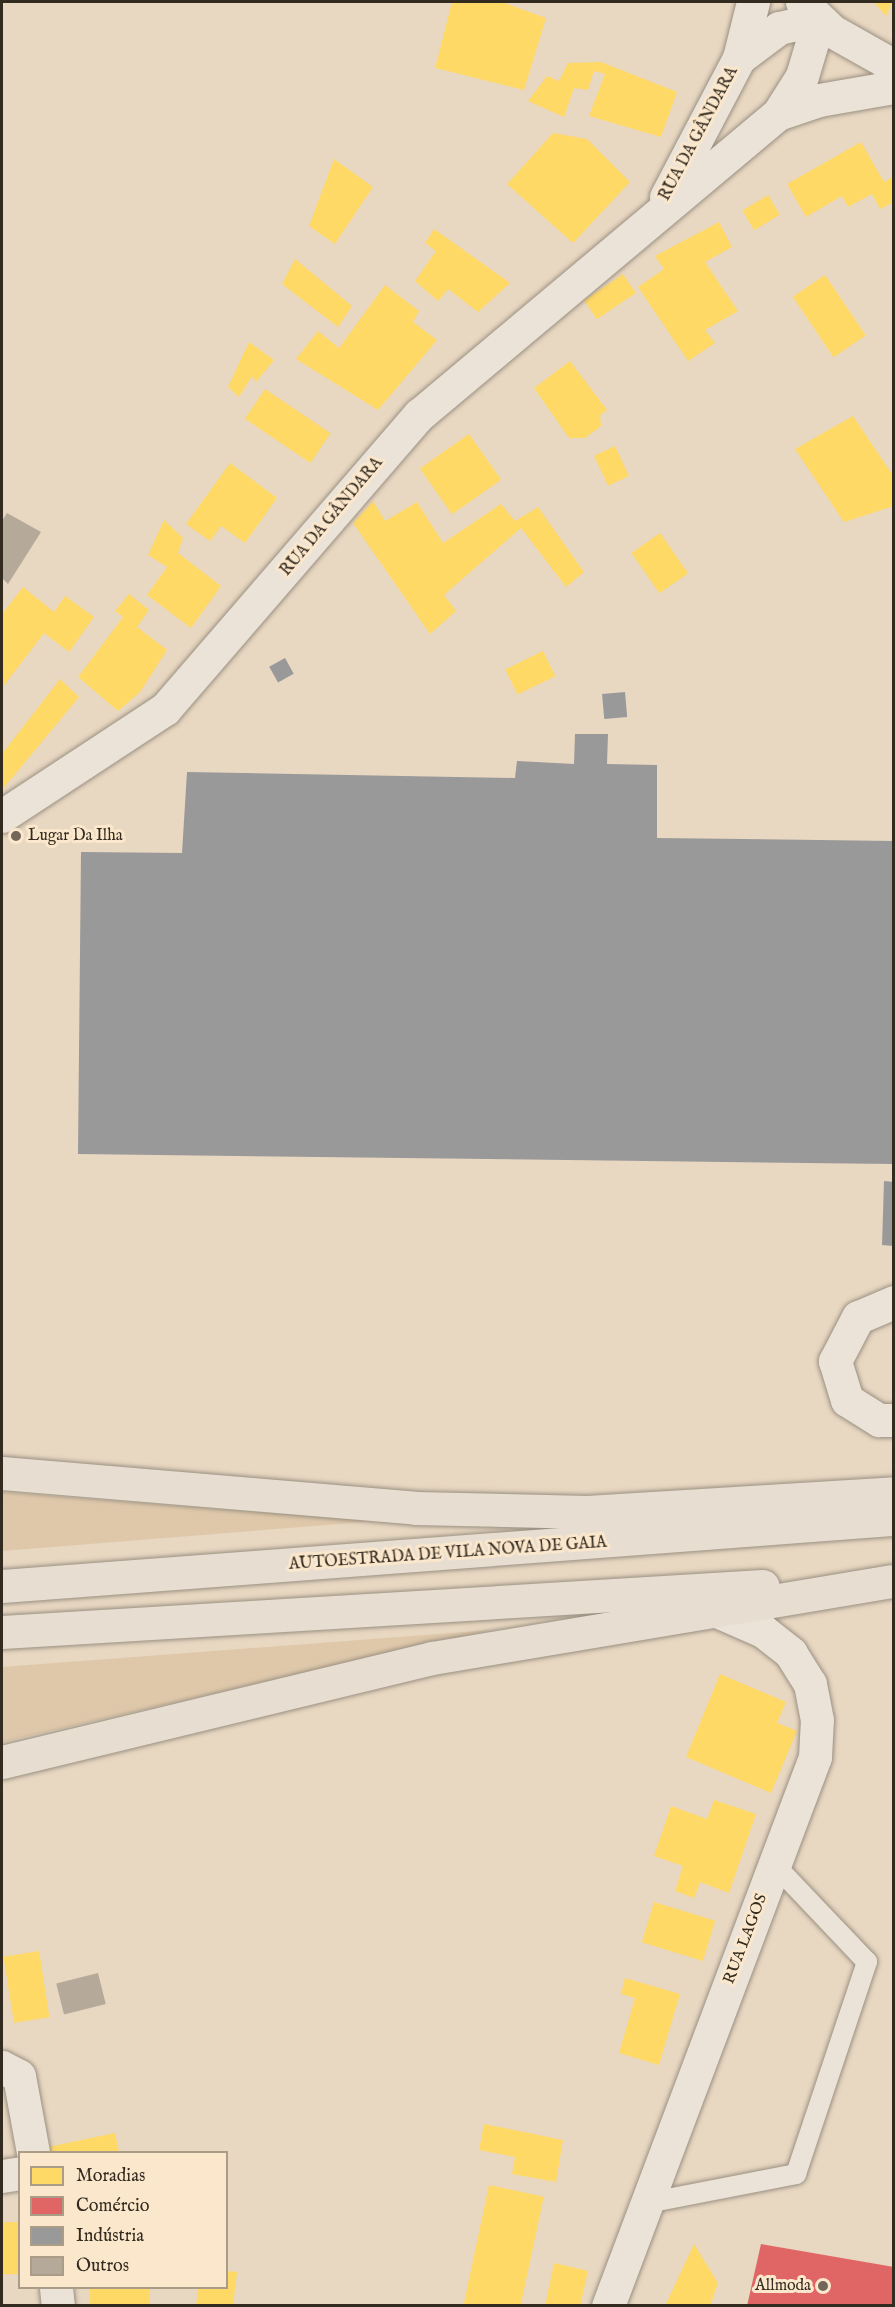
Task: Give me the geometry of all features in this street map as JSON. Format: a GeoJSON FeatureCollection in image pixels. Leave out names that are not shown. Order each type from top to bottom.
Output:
{"type":"FeatureCollection","features":[{"type":"Feature","properties":{"kind":"highway"},"geometry":{"type":"LineString","coordinates":[[2,1473],[415,1508],[587,1512],[894,1493]]}},
{"type":"Feature","properties":{"kind":"highway","name":"AUTOESTRADA DE VILA NOVA DE GAIA"},"geometry":{"type":"LineString","coordinates":[[2,1586],[894,1519]]}},
{"type":"Feature","properties":{"kind":"highway"},"geometry":{"type":"LineString","coordinates":[[2,1762],[432,1658],[892,1581]]}},
{"type":"Feature","properties":{"kind":"highway"},"geometry":{"type":"LineString","coordinates":[[2,1632],[535,1596],[892,1581]]}},
{"type":"Feature","properties":{"kind":"main road","name":"RUA DA GÂNDARA"},"geometry":{"type":"LineString","coordinates":[[659,209],[739,58],[753,2]]}},
{"type":"Feature","properties":{"kind":"main road","name":"RUA DA GÂNDARA"},"geometry":{"type":"LineString","coordinates":[[739,58],[778,28],[810,10]]}},
{"type":"Feature","properties":{"kind":"main road","name":"RUA DA GÂNDARA"},"geometry":{"type":"LineString","coordinates":[[2,816],[165,709],[419,415],[659,209],[778,114],[802,76],[810,10]]}},
{"type":"Feature","properties":{"kind":"main road"},"geometry":{"type":"LineString","coordinates":[[810,10],[894,66]]}},
{"type":"Feature","properties":{"kind":"main road","name":"RUA DA GÂNDARA"},"geometry":{"type":"LineString","coordinates":[[778,114],[819,100],[894,87]]}},
{"type":"Feature","properties":{"kind":"main road"},"geometry":{"type":"LineString","coordinates":[[894,1302],[858,1317],[835,1361],[847,1400],[879,1420],[894,1420]]}},
{"type":"Feature","properties":{"kind":"main road","name":"RUA LAGOS"},"geometry":{"type":"LineString","coordinates":[[608,2306],[815,1757],[817,1720],[810,1684],[791,1653],[763,1631],[717,1611]]}},
{"type":"Feature","properties":{"kind":"main road"},"geometry":{"type":"LineString","coordinates":[[2,2067],[19,2076],[33,2151]]}},
{"type":"Feature","properties":{"kind":"main road"},"geometry":{"type":"LineString","coordinates":[[2,2176],[18,2173]]}},
{"type":"Feature","properties":{"kind":"main road"},"geometry":{"type":"LineString","coordinates":[[56,2289],[58,2306]]}},
{"type":"Feature","properties":{"kind":"lane"},"geometry":{"type":"LineString","coordinates":[[647,2203],[796,2174],[867,1962],[774,1864]]}},
{"type":"Feature","properties":{"kind":"shaded area"},"geometry":{"type":"Polygon","coordinates":[[[2,1492],[376,1521],[2,1551],[2,1492]]]}},
{"type":"Feature","properties":{"kind":"shaded area"},"geometry":{"type":"Polygon","coordinates":[[[491,1630],[2,1742],[2,1667],[491,1630]]]}},
{"type":"Feature","properties":{"kind":"building: Moradias"},"geometry":{"type":"Polygon","coordinates":[[[452,2],[502,2],[546,18],[524,90],[435,68],[452,2]]]}},
{"type":"Feature","properties":{"kind":"building: Moradias"},"geometry":{"type":"Polygon","coordinates":[[[874,2],[892,2],[886,16],[874,2]]]}},
{"type":"Feature","properties":{"kind":"building: Moradias"},"geometry":{"type":"Polygon","coordinates":[[[601,62],[677,92],[661,137],[589,116],[605,74],[594,71],[588,90],[574,88],[564,117],[528,101],[547,76],[559,81],[568,63],[601,62]]]}},
{"type":"Feature","properties":{"kind":"building: Moradias"},"geometry":{"type":"Polygon","coordinates":[[[553,133],[587,139],[630,182],[573,243],[507,184],[553,133]]]}},
{"type":"Feature","properties":{"kind":"building: Moradias"},"geometry":{"type":"Polygon","coordinates":[[[861,142],[884,182],[894,176],[894,202],[880,209],[872,194],[848,207],[842,196],[806,217],[787,184],[861,142]]]}},
{"type":"Feature","properties":{"kind":"building: Moradias"},"geometry":{"type":"Polygon","coordinates":[[[334,159],[373,187],[335,244],[309,226],[334,159]]]}},
{"type":"Feature","properties":{"kind":"building: Moradias"},"geometry":{"type":"Polygon","coordinates":[[[768,195],[780,215],[754,230],[742,210],[768,195]]]}},
{"type":"Feature","properties":{"kind":"building: Moradias"},"geometry":{"type":"Polygon","coordinates":[[[719,222],[732,247],[705,262],[738,311],[705,330],[715,343],[688,361],[638,287],[664,269],[655,256],[719,222]]]}},
{"type":"Feature","properties":{"kind":"building: Moradias"},"geometry":{"type":"Polygon","coordinates":[[[434,229],[510,283],[478,312],[448,289],[438,301],[415,281],[436,251],[425,243],[434,229]]]}},
{"type":"Feature","properties":{"kind":"building: Moradias"},"geometry":{"type":"Polygon","coordinates":[[[295,259],[352,306],[338,327],[282,284],[295,259]]]}},
{"type":"Feature","properties":{"kind":"building: Moradias"},"geometry":{"type":"Polygon","coordinates":[[[623,274],[636,293],[597,319],[584,300],[623,274]]]}},
{"type":"Feature","properties":{"kind":"building: Moradias"},"geometry":{"type":"Polygon","coordinates":[[[825,275],[866,336],[833,357],[793,297],[825,275]]]}},
{"type":"Feature","properties":{"kind":"building: Moradias"},"geometry":{"type":"Polygon","coordinates":[[[385,285],[419,311],[413,322],[437,340],[378,410],[296,359],[318,331],[339,348],[385,285]]]}},
{"type":"Feature","properties":{"kind":"building: Moradias"},"geometry":{"type":"Polygon","coordinates":[[[249,342],[274,360],[256,382],[252,376],[239,397],[228,387],[249,342]]]}},
{"type":"Feature","properties":{"kind":"building: Moradias"},"geometry":{"type":"Polygon","coordinates":[[[570,361],[607,410],[600,415],[601,426],[585,438],[569,438],[534,388],[570,361]]]}},
{"type":"Feature","properties":{"kind":"building: Moradias"},"geometry":{"type":"Polygon","coordinates":[[[265,389],[330,433],[310,463],[245,419],[265,389]]]}},
{"type":"Feature","properties":{"kind":"building: Moradias"},"geometry":{"type":"Polygon","coordinates":[[[853,416],[894,477],[894,506],[844,522],[795,449],[853,416]]]}},
{"type":"Feature","properties":{"kind":"building: Moradias"},"geometry":{"type":"Polygon","coordinates":[[[469,434],[501,480],[452,514],[420,468],[469,434]]]}},
{"type":"Feature","properties":{"kind":"building: Moradias"},"geometry":{"type":"Polygon","coordinates":[[[615,446],[629,476],[608,486],[594,456],[615,446]]]}},
{"type":"Feature","properties":{"kind":"building: Moradias"},"geometry":{"type":"Polygon","coordinates":[[[230,463],[277,498],[245,543],[221,526],[210,541],[186,524],[230,463]]]}},
{"type":"Feature","properties":{"kind":"building: Moradias"},"geometry":{"type":"Polygon","coordinates":[[[373,501],[385,521],[417,502],[443,543],[501,504],[515,521],[538,507],[584,572],[566,587],[521,528],[444,595],[456,611],[430,634],[353,523],[373,501]]]}},
{"type":"Feature","properties":{"kind":"building: Moradias"},"geometry":{"type":"Polygon","coordinates":[[[164,520],[183,538],[178,553],[221,586],[191,628],[147,595],[167,567],[148,555],[164,520]]]}},
{"type":"Feature","properties":{"kind":"building: Moradias"},"geometry":{"type":"Polygon","coordinates":[[[660,533],[688,573],[659,593],[631,553],[660,533]]]}},
{"type":"Feature","properties":{"kind":"building: Moradias"},"geometry":{"type":"Polygon","coordinates":[[[23,587],[54,612],[65,596],[94,617],[69,652],[44,633],[2,688],[2,614],[23,587]]]}},
{"type":"Feature","properties":{"kind":"building: Moradias"},"geometry":{"type":"Polygon","coordinates":[[[129,594],[149,610],[137,627],[167,650],[140,692],[118,711],[78,677],[123,617],[115,611],[129,594]]]}},
{"type":"Feature","properties":{"kind":"building: Moradias"},"geometry":{"type":"Polygon","coordinates":[[[543,651],[555,676],[518,695],[505,669],[543,651]]]}},
{"type":"Feature","properties":{"kind":"building: Moradias"},"geometry":{"type":"Polygon","coordinates":[[[60,679],[79,697],[2,790],[2,754],[60,679]]]}},
{"type":"Feature","properties":{"kind":"building: Moradias"},"geometry":{"type":"Polygon","coordinates":[[[720,1674],[786,1702],[777,1723],[797,1731],[771,1793],[686,1757],[720,1674]]]}},
{"type":"Feature","properties":{"kind":"building: Moradias"},"geometry":{"type":"Polygon","coordinates":[[[714,1800],[756,1814],[729,1893],[700,1882],[694,1898],[675,1891],[683,1866],[654,1856],[671,1806],[707,1819],[714,1800]]]}},
{"type":"Feature","properties":{"kind":"building: Moradias"},"geometry":{"type":"Polygon","coordinates":[[[654,1902],[715,1921],[703,1961],[642,1942],[654,1902]]]}},
{"type":"Feature","properties":{"kind":"building: Moradias"},"geometry":{"type":"Polygon","coordinates":[[[39,1951],[49,2017],[14,2023],[3,1957],[39,1951]]]}},
{"type":"Feature","properties":{"kind":"building: Moradias"},"geometry":{"type":"Polygon","coordinates":[[[625,1978],[680,1994],[659,2065],[619,2053],[635,1998],[621,1994],[625,1978]]]}},
{"type":"Feature","properties":{"kind":"building: Moradias"},"geometry":{"type":"Polygon","coordinates":[[[484,2124],[563,2140],[556,2182],[512,2174],[515,2157],[479,2150],[484,2124]]]}},
{"type":"Feature","properties":{"kind":"building: Moradias"},"geometry":{"type":"Polygon","coordinates":[[[115,2133],[119,2151],[49,2151],[48,2147],[115,2133]]]}},
{"type":"Feature","properties":{"kind":"building: Moradias"},"geometry":{"type":"Polygon","coordinates":[[[489,2185],[544,2197],[521,2306],[463,2306],[489,2185]]]}},
{"type":"Feature","properties":{"kind":"building: Moradias"},"geometry":{"type":"Polygon","coordinates":[[[2,2222],[18,2222],[18,2274],[3,2274],[2,2222]]]}},
{"type":"Feature","properties":{"kind":"building: Moradias"},"geometry":{"type":"Polygon","coordinates":[[[694,2244],[718,2283],[710,2306],[665,2306],[694,2244]]]}},
{"type":"Feature","properties":{"kind":"building: Moradias"},"geometry":{"type":"Polygon","coordinates":[[[554,2263],[588,2271],[580,2306],[545,2306],[554,2263]]]}},
{"type":"Feature","properties":{"kind":"building: Moradias"},"geometry":{"type":"Polygon","coordinates":[[[228,2271],[237,2272],[233,2306],[196,2306],[198,2289],[228,2289],[228,2271]]]}},
{"type":"Feature","properties":{"kind":"building: Moradias"},"geometry":{"type":"Polygon","coordinates":[[[90,2289],[150,2289],[150,2306],[90,2306],[90,2289]]]}},
{"type":"Feature","properties":{"kind":"building: Comércio","name":"Allmoda"},"geometry":{"type":"Polygon","coordinates":[[[761,2244],[894,2267],[894,2306],[747,2306],[761,2244]]]}},
{"type":"Feature","properties":{"kind":"building: Indústria"},"geometry":{"type":"Polygon","coordinates":[[[285,658],[294,674],[278,682],[269,667],[285,658]]]}},
{"type":"Feature","properties":{"kind":"building: Indústria"},"geometry":{"type":"Polygon","coordinates":[[[625,692],[627,717],[604,719],[602,694],[625,692]]]}},
{"type":"Feature","properties":{"kind":"building: Indústria"},"geometry":{"type":"Polygon","coordinates":[[[575,734],[608,734],[607,764],[657,765],[657,838],[894,841],[894,1164],[78,1154],[81,852],[182,853],[187,772],[515,778],[517,761],[574,764],[575,734]]]}},
{"type":"Feature","properties":{"kind":"building: Indústria"},"geometry":{"type":"Polygon","coordinates":[[[884,1181],[894,1182],[894,1246],[882,1245],[884,1181]]]}},
{"type":"Feature","properties":{"kind":"building: Outros"},"geometry":{"type":"Polygon","coordinates":[[[7,513],[41,532],[8,584],[2,578],[2,521],[7,513]]]}},
{"type":"Feature","properties":{"kind":"building: Outros"},"geometry":{"type":"Polygon","coordinates":[[[98,1973],[106,2004],[64,2014],[56,1983],[98,1973]]]}},
{"type":"Feature","properties":{"kind":"place","name":"Lugar Da Ilha"},"geometry":{"type":"Point","coordinates":[16,836]}},
{"type":"Feature","properties":{"kind":"place","name":"Allmoda"},"geometry":{"type":"Point","coordinates":[823,2286]}}]}
